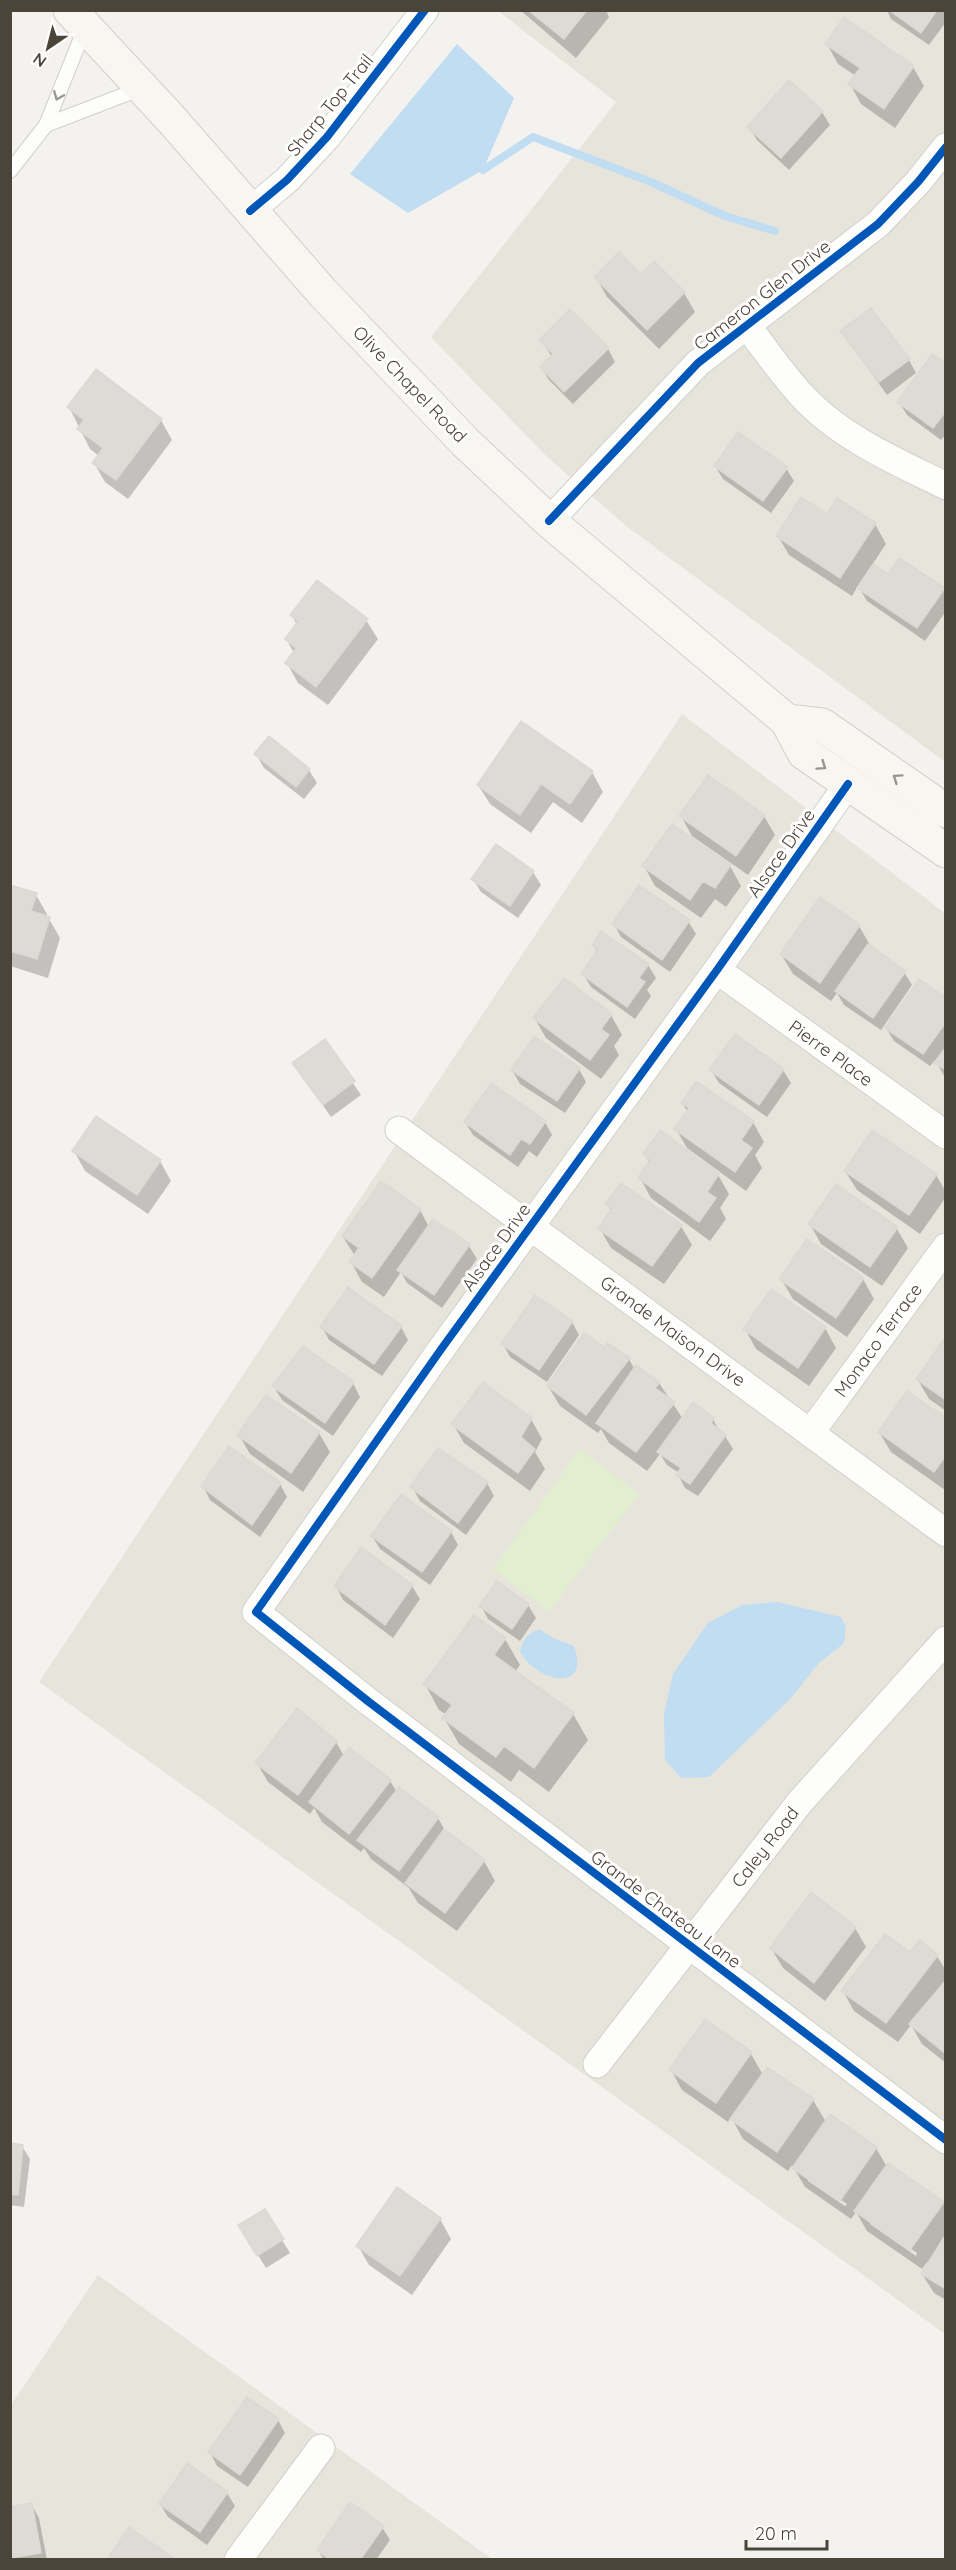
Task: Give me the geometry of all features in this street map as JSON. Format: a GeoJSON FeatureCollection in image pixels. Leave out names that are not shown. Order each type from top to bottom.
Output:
{"type":"FeatureCollection","features":[{"type":"Feature","properties":{"kind":"main road","name":"Olive Chapel Road"},"geometry":{"type":"LineString","coordinates":[[78,19],[409,385],[549,521],[787,721],[804,753],[945,851]]}},
{"type":"Feature","properties":{"kind":"main road"},"geometry":{"type":"LineString","coordinates":[[787,721],[822,725],[945,812]]}},
{"type":"Feature","properties":{"kind":"street","name":"Sharp Top Trail"},"geometry":{"type":"LineString","coordinates":[[250,211],[287,180],[327,137],[425,10]]}},
{"type":"Feature","properties":{"kind":"street","name":"Cameron Glen Drive"},"geometry":{"type":"LineString","coordinates":[[549,521],[698,363],[878,224],[918,182],[945,147]]}},
{"type":"Feature","properties":{"kind":"street"},"geometry":{"type":"LineString","coordinates":[[747,326],[807,401],[830,421],[868,447],[945,486]]}},
{"type":"Feature","properties":{"kind":"street","name":"Alsace Drive"},"geometry":{"type":"LineString","coordinates":[[369,1702],[256,1612],[848,784]]}},
{"type":"Feature","properties":{"kind":"street","name":"Pierre Place"},"geometry":{"type":"LineString","coordinates":[[717,970],[945,1135]]}},
{"type":"Feature","properties":{"kind":"street","name":"Grande Maison Drive"},"geometry":{"type":"LineString","coordinates":[[399,1130],[945,1533]]}},
{"type":"Feature","properties":{"kind":"street","name":"Monaco Terrace"},"geometry":{"type":"LineString","coordinates":[[811,1432],[945,1247]]}},
{"type":"Feature","properties":{"kind":"street","name":"Caley Road"},"geometry":{"type":"LineString","coordinates":[[597,2064],[800,1802],[945,1640]]}},
{"type":"Feature","properties":{"kind":"street","name":"Grande Chateau Lane"},"geometry":{"type":"LineString","coordinates":[[369,1702],[945,2140]]}},
{"type":"Feature","properties":{"kind":"street"},"geometry":{"type":"LineString","coordinates":[[238,2559],[321,2448]]}},
{"type":"Feature","properties":{"kind":"lane"},"geometry":{"type":"LineString","coordinates":[[10,171],[46,125],[78,19]]}},
{"type":"Feature","properties":{"kind":"lane"},"geometry":{"type":"LineString","coordinates":[[46,125],[142,88]]}},
{"type":"Feature","properties":{"kind":"shaded area"},"geometry":{"type":"Polygon","coordinates":[[[498,11],[945,11],[945,762],[625,525],[545,455],[431,337],[616,102],[498,11]]]}},
{"type":"Feature","properties":{"kind":"shaded area"},"geometry":{"type":"Polygon","coordinates":[[[682,714],[945,913],[945,2334],[39,1682],[682,714]]]}},
{"type":"Feature","properties":{"kind":"shaded area"},"geometry":{"type":"Polygon","coordinates":[[[98,2275],[492,2559],[11,2560],[11,2405],[98,2275]]]}},
{"type":"Feature","properties":{"kind":"green space"},"geometry":{"type":"Polygon","coordinates":[[[580,1449],[639,1494],[549,1612],[493,1569],[580,1449]]]}},
{"type":"Feature","properties":{"kind":"water"},"geometry":{"type":"Polygon","coordinates":[[[457,44],[514,98],[483,170],[408,213],[350,174],[457,44]]]}},
{"type":"Feature","properties":{"kind":"water"},"geometry":{"type":"Polygon","coordinates":[[[777,1602],[841,1617],[846,1627],[844,1643],[818,1664],[791,1698],[709,1777],[681,1778],[665,1760],[664,1714],[673,1674],[708,1623],[742,1605],[777,1602]]]}},
{"type":"Feature","properties":{"kind":"water"},"geometry":{"type":"Polygon","coordinates":[[[539,1629],[555,1639],[574,1646],[577,1661],[575,1671],[569,1677],[549,1676],[538,1671],[520,1652],[526,1637],[539,1629]]]}},
{"type":"Feature","properties":{"kind":"building"},"geometry":{"type":"Polygon","coordinates":[[[528,10],[587,10],[564,39],[528,10]]]}},
{"type":"Feature","properties":{"kind":"building"},"geometry":{"type":"Polygon","coordinates":[[[889,10],[937,10],[921,33],[889,10]]]}},
{"type":"Feature","properties":{"kind":"building"},"geometry":{"type":"Polygon","coordinates":[[[844,17],[914,66],[884,109],[848,84],[860,68],[825,44],[844,17]]]}},
{"type":"Feature","properties":{"kind":"building"},"geometry":{"type":"Polygon","coordinates":[[[789,80],[823,111],[781,158],[747,127],[789,80]]]}},
{"type":"Feature","properties":{"kind":"building"},"geometry":{"type":"Polygon","coordinates":[[[619,252],[641,274],[654,261],[685,292],[647,330],[594,277],[619,252]]]}},
{"type":"Feature","properties":{"kind":"building"},"geometry":{"type":"Polygon","coordinates":[[[871,308],[910,359],[879,382],[840,331],[871,308]]]}},
{"type":"Feature","properties":{"kind":"building"},"geometry":{"type":"Polygon","coordinates":[[[570,309],[609,348],[564,392],[540,367],[553,354],[539,340],[570,309]]]}},
{"type":"Feature","properties":{"kind":"building"},"geometry":{"type":"Polygon","coordinates":[[[932,354],[946,363],[946,411],[933,428],[897,402],[932,354]]]}},
{"type":"Feature","properties":{"kind":"building"},"geometry":{"type":"Polygon","coordinates":[[[96,369],[162,419],[116,480],[92,463],[103,448],[77,429],[84,420],[67,407],[96,369]]]}},
{"type":"Feature","properties":{"kind":"building"},"geometry":{"type":"Polygon","coordinates":[[[738,432],[788,467],[763,501],[714,466],[738,432]]]}},
{"type":"Feature","properties":{"kind":"building"},"geometry":{"type":"Polygon","coordinates":[[[801,497],[827,514],[837,498],[876,523],[840,578],[776,536],[801,497]]]}},
{"type":"Feature","properties":{"kind":"building"},"geometry":{"type":"Polygon","coordinates":[[[899,558],[945,588],[917,628],[857,588],[873,564],[888,574],[899,558]]]}},
{"type":"Feature","properties":{"kind":"building"},"geometry":{"type":"Polygon","coordinates":[[[317,580],[368,619],[316,687],[285,663],[296,648],[285,639],[298,621],[290,615],[317,580]]]}},
{"type":"Feature","properties":{"kind":"building"},"geometry":{"type":"Polygon","coordinates":[[[521,721],[593,771],[570,804],[541,784],[520,815],[477,785],[521,721]]]}},
{"type":"Feature","properties":{"kind":"building"},"geometry":{"type":"Polygon","coordinates":[[[269,736],[310,769],[296,787],[254,754],[269,736]]]}},
{"type":"Feature","properties":{"kind":"building"},"geometry":{"type":"Polygon","coordinates":[[[708,775],[765,815],[736,856],[679,816],[708,775]]]}},
{"type":"Feature","properties":{"kind":"building"},"geometry":{"type":"Polygon","coordinates":[[[672,824],[731,865],[715,888],[703,881],[690,900],[642,866],[672,824]]]}},
{"type":"Feature","properties":{"kind":"building"},"geometry":{"type":"Polygon","coordinates":[[[496,844],[534,871],[510,906],[471,879],[496,844]]]}},
{"type":"Feature","properties":{"kind":"building"},"geometry":{"type":"Polygon","coordinates":[[[10,885],[37,893],[31,911],[50,917],[37,959],[10,951],[10,885]]]}},
{"type":"Feature","properties":{"kind":"building"},"geometry":{"type":"Polygon","coordinates":[[[639,885],[690,920],[662,960],[612,924],[639,885]]]}},
{"type":"Feature","properties":{"kind":"building"},"geometry":{"type":"Polygon","coordinates":[[[820,897],[860,925],[820,983],[780,954],[820,897]]]}},
{"type":"Feature","properties":{"kind":"building"},"geometry":{"type":"Polygon","coordinates":[[[601,931],[649,964],[639,978],[645,982],[627,1007],[581,974],[598,949],[592,945],[601,931]]]}},
{"type":"Feature","properties":{"kind":"building"},"geometry":{"type":"Polygon","coordinates":[[[868,944],[906,971],[873,1018],[835,991],[868,944]]]}},
{"type":"Feature","properties":{"kind":"building"},"geometry":{"type":"Polygon","coordinates":[[[564,978],[612,1014],[601,1029],[609,1035],[590,1060],[533,1018],[564,978]]]}},
{"type":"Feature","properties":{"kind":"building"},"geometry":{"type":"Polygon","coordinates":[[[919,979],[946,998],[946,1022],[923,1054],[885,1028],[919,979]]]}},
{"type":"Feature","properties":{"kind":"building"},"geometry":{"type":"Polygon","coordinates":[[[735,1034],[784,1069],[759,1105],[709,1070],[735,1034]]]}},
{"type":"Feature","properties":{"kind":"building"},"geometry":{"type":"Polygon","coordinates":[[[534,1036],[580,1068],[557,1101],[511,1070],[534,1036]]]}},
{"type":"Feature","properties":{"kind":"building"},"geometry":{"type":"Polygon","coordinates":[[[325,1039],[355,1081],[323,1105],[292,1063],[325,1039]]]}},
{"type":"Feature","properties":{"kind":"building"},"geometry":{"type":"Polygon","coordinates":[[[946,1047],[946,1070],[934,1063],[946,1047]]]}},
{"type":"Feature","properties":{"kind":"building"},"geometry":{"type":"Polygon","coordinates":[[[696,1081],[754,1121],[741,1140],[752,1148],[735,1172],[674,1129],[689,1108],[681,1103],[696,1081]]]}},
{"type":"Feature","properties":{"kind":"building"},"geometry":{"type":"Polygon","coordinates":[[[491,1083],[546,1121],[530,1144],[521,1139],[510,1155],[464,1122],[491,1083]]]}},
{"type":"Feature","properties":{"kind":"building"},"geometry":{"type":"Polygon","coordinates":[[[96,1116],[161,1160],[137,1195],[72,1151],[96,1116]]]}},
{"type":"Feature","properties":{"kind":"building"},"geometry":{"type":"Polygon","coordinates":[[[660,1130],[719,1174],[707,1192],[716,1198],[699,1222],[638,1178],[650,1160],[643,1154],[660,1130]]]}},
{"type":"Feature","properties":{"kind":"building"},"geometry":{"type":"Polygon","coordinates":[[[872,1130],[937,1174],[909,1215],[844,1171],[872,1130]]]}},
{"type":"Feature","properties":{"kind":"building"},"geometry":{"type":"Polygon","coordinates":[[[381,1181],[421,1209],[372,1278],[349,1262],[359,1248],[342,1236],[381,1181]]]}},
{"type":"Feature","properties":{"kind":"building"},"geometry":{"type":"Polygon","coordinates":[[[621,1183],[682,1225],[652,1266],[598,1229],[612,1208],[605,1204],[621,1183]]]}},
{"type":"Feature","properties":{"kind":"building"},"geometry":{"type":"Polygon","coordinates":[[[836,1184],[898,1227],[870,1267],[808,1224],[836,1184]]]}},
{"type":"Feature","properties":{"kind":"building"},"geometry":{"type":"Polygon","coordinates":[[[433,1219],[470,1244],[434,1295],[397,1270],[433,1219]]]}},
{"type":"Feature","properties":{"kind":"building"},"geometry":{"type":"Polygon","coordinates":[[[807,1239],[864,1278],[836,1318],[779,1279],[807,1239]]]}},
{"type":"Feature","properties":{"kind":"building"},"geometry":{"type":"Polygon","coordinates":[[[348,1287],[402,1326],[374,1364],[320,1327],[348,1287]]]}},
{"type":"Feature","properties":{"kind":"building"},"geometry":{"type":"Polygon","coordinates":[[[771,1289],[826,1327],[798,1368],[743,1329],[771,1289]]]}},
{"type":"Feature","properties":{"kind":"building"},"geometry":{"type":"Polygon","coordinates":[[[535,1295],[573,1321],[539,1370],[501,1344],[535,1295]]]}},
{"type":"Feature","properties":{"kind":"building"},"geometry":{"type":"Polygon","coordinates":[[[584,1333],[604,1347],[607,1343],[630,1358],[586,1415],[547,1386],[584,1333]]]}},
{"type":"Feature","properties":{"kind":"building"},"geometry":{"type":"Polygon","coordinates":[[[946,1338],[946,1400],[916,1379],[946,1338]]]}},
{"type":"Feature","properties":{"kind":"building"},"geometry":{"type":"Polygon","coordinates":[[[303,1346],[354,1382],[325,1423],[272,1386],[303,1346]]]}},
{"type":"Feature","properties":{"kind":"building"},"geometry":{"type":"Polygon","coordinates":[[[636,1365],[660,1382],[655,1388],[675,1402],[636,1452],[596,1423],[636,1365]]]}},
{"type":"Feature","properties":{"kind":"building"},"geometry":{"type":"Polygon","coordinates":[[[483,1382],[532,1418],[521,1437],[535,1449],[518,1473],[451,1424],[483,1382]]]}},
{"type":"Feature","properties":{"kind":"building"},"geometry":{"type":"Polygon","coordinates":[[[907,1391],[946,1418],[946,1455],[934,1472],[878,1432],[907,1391]]]}},
{"type":"Feature","properties":{"kind":"building"},"geometry":{"type":"Polygon","coordinates":[[[266,1395],[320,1432],[291,1473],[237,1435],[266,1395]]]}},
{"type":"Feature","properties":{"kind":"building"},"geometry":{"type":"Polygon","coordinates":[[[693,1402],[714,1418],[711,1423],[726,1435],[690,1484],[676,1475],[681,1468],[657,1452],[693,1402]]]}},
{"type":"Feature","properties":{"kind":"building"},"geometry":{"type":"Polygon","coordinates":[[[229,1446],[281,1483],[252,1525],[201,1486],[229,1446]]]}},
{"type":"Feature","properties":{"kind":"building"},"geometry":{"type":"Polygon","coordinates":[[[438,1448],[488,1482],[458,1523],[410,1487],[438,1448]]]}},
{"type":"Feature","properties":{"kind":"building"},"geometry":{"type":"Polygon","coordinates":[[[401,1494],[452,1531],[422,1572],[371,1536],[401,1494]]]}},
{"type":"Feature","properties":{"kind":"building"},"geometry":{"type":"Polygon","coordinates":[[[361,1547],[413,1585],[385,1625],[334,1586],[361,1547]]]}},
{"type":"Feature","properties":{"kind":"building"},"geometry":{"type":"Polygon","coordinates":[[[497,1581],[529,1604],[512,1629],[479,1606],[497,1581]]]}},
{"type":"Feature","properties":{"kind":"building"},"geometry":{"type":"Polygon","coordinates":[[[474,1615],[506,1638],[494,1655],[574,1713],[534,1768],[504,1746],[496,1757],[442,1718],[452,1705],[423,1684],[474,1615]]]}},
{"type":"Feature","properties":{"kind":"building"},"geometry":{"type":"Polygon","coordinates":[[[297,1708],[337,1741],[298,1795],[255,1763],[297,1708]]]}},
{"type":"Feature","properties":{"kind":"building"},"geometry":{"type":"Polygon","coordinates":[[[349,1747],[391,1780],[349,1834],[309,1802],[349,1747]]]}},
{"type":"Feature","properties":{"kind":"building"},"geometry":{"type":"Polygon","coordinates":[[[399,1787],[439,1817],[399,1871],[357,1840],[399,1787]]]}},
{"type":"Feature","properties":{"kind":"building"},"geometry":{"type":"Polygon","coordinates":[[[444,1829],[485,1860],[445,1913],[405,1883],[444,1829]]]}},
{"type":"Feature","properties":{"kind":"building"},"geometry":{"type":"Polygon","coordinates":[[[811,1892],[856,1927],[814,1983],[770,1948],[811,1892]]]}},
{"type":"Feature","properties":{"kind":"building"},"geometry":{"type":"Polygon","coordinates":[[[885,1934],[910,1952],[920,1940],[938,1955],[886,2023],[841,1991],[885,1934]]]}},
{"type":"Feature","properties":{"kind":"building"},"geometry":{"type":"Polygon","coordinates":[[[946,1980],[946,2054],[909,2024],[946,1980]]]}},
{"type":"Feature","properties":{"kind":"building"},"geometry":{"type":"Polygon","coordinates":[[[705,2019],[752,2052],[716,2103],[669,2070],[705,2019]]]}},
{"type":"Feature","properties":{"kind":"building"},"geometry":{"type":"Polygon","coordinates":[[[767,2067],[814,2099],[777,2152],[730,2119],[767,2067]]]}},
{"type":"Feature","properties":{"kind":"building"},"geometry":{"type":"Polygon","coordinates":[[[830,2114],[877,2147],[840,2201],[792,2168],[830,2114]]]}},
{"type":"Feature","properties":{"kind":"building"},"geometry":{"type":"Polygon","coordinates":[[[10,2143],[23,2145],[18,2195],[10,2194],[10,2143]]]}},
{"type":"Feature","properties":{"kind":"building"},"geometry":{"type":"Polygon","coordinates":[[[888,2163],[944,2202],[910,2250],[854,2211],[888,2163]]]}},
{"type":"Feature","properties":{"kind":"building"},"geometry":{"type":"Polygon","coordinates":[[[397,2187],[441,2218],[400,2276],[356,2246],[397,2187]]]}},
{"type":"Feature","properties":{"kind":"building"},"geometry":{"type":"Polygon","coordinates":[[[265,2209],[284,2239],[257,2256],[238,2225],[265,2209]]]}},
{"type":"Feature","properties":{"kind":"building"},"geometry":{"type":"Polygon","coordinates":[[[946,2234],[946,2289],[921,2274],[946,2234]]]}},
{"type":"Feature","properties":{"kind":"building"},"geometry":{"type":"Polygon","coordinates":[[[247,2397],[279,2419],[240,2475],[208,2452],[247,2397]]]}},
{"type":"Feature","properties":{"kind":"building"},"geometry":{"type":"Polygon","coordinates":[[[187,2463],[228,2492],[200,2532],[159,2504],[187,2463]]]}},
{"type":"Feature","properties":{"kind":"building"},"geometry":{"type":"Polygon","coordinates":[[[350,2502],[384,2526],[360,2560],[330,2560],[317,2550],[350,2502]]]}},
{"type":"Feature","properties":{"kind":"building"},"geometry":{"type":"Polygon","coordinates":[[[32,2503],[41,2553],[10,2558],[10,2507],[32,2503]]]}},
{"type":"Feature","properties":{"kind":"building"},"geometry":{"type":"Polygon","coordinates":[[[129,2527],[176,2560],[107,2560],[129,2527]]]}},
{"type":"Feature","properties":{"kind":"waterway"},"geometry":{"type":"LineString","coordinates":[[483,170],[533,137],[651,182],[725,216],[775,231]]}},
{"type":"Feature","properties":{"kind":"cycle path"},"geometry":{"type":"LineString","coordinates":[[250,211],[287,180],[327,137],[425,10]]}},
{"type":"Feature","properties":{"kind":"cycle path"},"geometry":{"type":"LineString","coordinates":[[549,521],[698,363],[878,224],[918,182],[946,147]]}},
{"type":"Feature","properties":{"kind":"cycle path"},"geometry":{"type":"LineString","coordinates":[[848,784],[717,970],[442,1348],[256,1612],[369,1702],[946,2140]]}}]}
